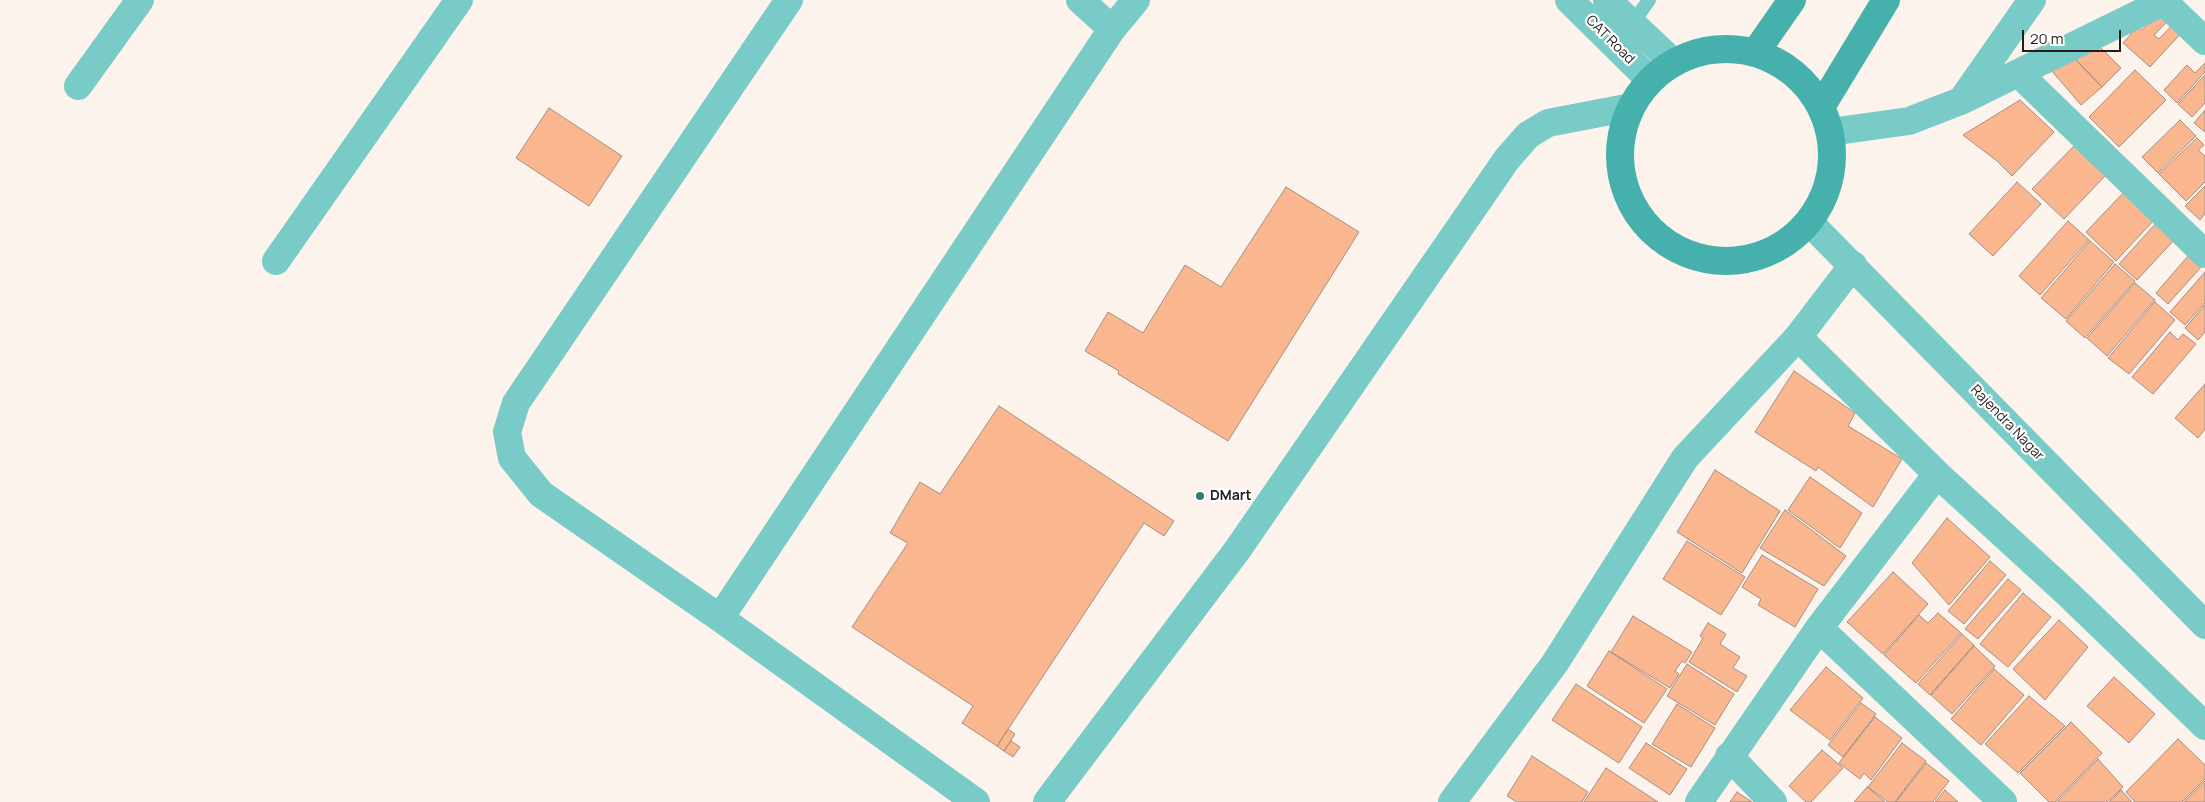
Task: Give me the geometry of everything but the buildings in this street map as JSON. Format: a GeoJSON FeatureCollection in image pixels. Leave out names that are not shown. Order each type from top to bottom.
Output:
{"type":"FeatureCollection","features":[{"type":"Feature","properties":{"kind":"main road"},"geometry":{"type":"LineString","coordinates":[[1755,53],[1792,0]]}},
{"type":"Feature","properties":{"kind":"main road"},"geometry":{"type":"LineString","coordinates":[[1825,119],[1886,0]]}},
{"type":"Feature","properties":{"kind":"main road"},"geometry":{"type":"LineString","coordinates":[[1717,49],[1736,49],[1755,53],[1775,61],[1794,73],[1809,89],[1825,119],[1832,163],[1831,171],[1825,194],[1809,222],[1788,242],[1762,255],[1733,261],[1704,258],[1676,248],[1651,229],[1632,204],[1621,172],[1621,139],[1631,107],[1650,80],[1674,63],[1699,52],[1717,49]]}},
{"type":"Feature","properties":{"kind":"street"},"geometry":{"type":"LineString","coordinates":[[78,86],[140,0]]}},
{"type":"Feature","properties":{"kind":"street"},"geometry":{"type":"LineString","coordinates":[[276,261],[459,0]]}},
{"type":"Feature","properties":{"kind":"street"},"geometry":{"type":"LineString","coordinates":[[789,0],[516,403],[507,432],[512,458],[541,494],[720,618],[976,802]]}},
{"type":"Feature","properties":{"kind":"street"},"geometry":{"type":"LineString","coordinates":[[1080,0],[1112,30]]}},
{"type":"Feature","properties":{"kind":"street"},"geometry":{"type":"LineString","coordinates":[[720,618],[1112,30],[1136,0]]}},
{"type":"Feature","properties":{"kind":"street","name":"CAT Road"},"geometry":{"type":"LineString","coordinates":[[1569,0],[1650,80]]}},
{"type":"Feature","properties":{"kind":"street","name":"CAT Road"},"geometry":{"type":"LineString","coordinates":[[1607,0],[1674,63]]}},
{"type":"Feature","properties":{"kind":"street"},"geometry":{"type":"LineString","coordinates":[[1962,100],[2032,0]]}},
{"type":"Feature","properties":{"kind":"street"},"geometry":{"type":"LineString","coordinates":[[1825,119],[1909,121],[1962,100],[2166,1],[2205,41]]}},
{"type":"Feature","properties":{"kind":"street"},"geometry":{"type":"LineString","coordinates":[[2018,73],[2205,254]]}},
{"type":"Feature","properties":{"kind":"street"},"geometry":{"type":"LineString","coordinates":[[1048,802],[1238,549],[1507,158],[1528,135],[1548,123],[1631,107]]}},
{"type":"Feature","properties":{"kind":"street","name":"Rajendra Nagar"},"geometry":{"type":"LineString","coordinates":[[1809,222],[2205,625]]}},
{"type":"Feature","properties":{"kind":"street"},"geometry":{"type":"LineString","coordinates":[[1452,802],[1555,663],[1685,458],[1798,337],[1853,265]]}},
{"type":"Feature","properties":{"kind":"street"},"geometry":{"type":"LineString","coordinates":[[1798,337],[1937,474],[2068,594],[2205,726]]}},
{"type":"Feature","properties":{"kind":"street"},"geometry":{"type":"LineString","coordinates":[[1699,802],[1819,628],[1937,474]]}},
{"type":"Feature","properties":{"kind":"street"},"geometry":{"type":"LineString","coordinates":[[1819,628],[2003,802]]}},
{"type":"Feature","properties":{"kind":"street"},"geometry":{"type":"LineString","coordinates":[[1729,756],[1773,802]]}},
{"type":"Feature","properties":{"kind":"lane"},"geometry":{"type":"LineString","coordinates":[[1616,46],[1649,0]]}},
{"type":"Feature","properties":{"kind":"place","name":"DMart"},"geometry":{"type":"Point","coordinates":[1200,496]}}]}
